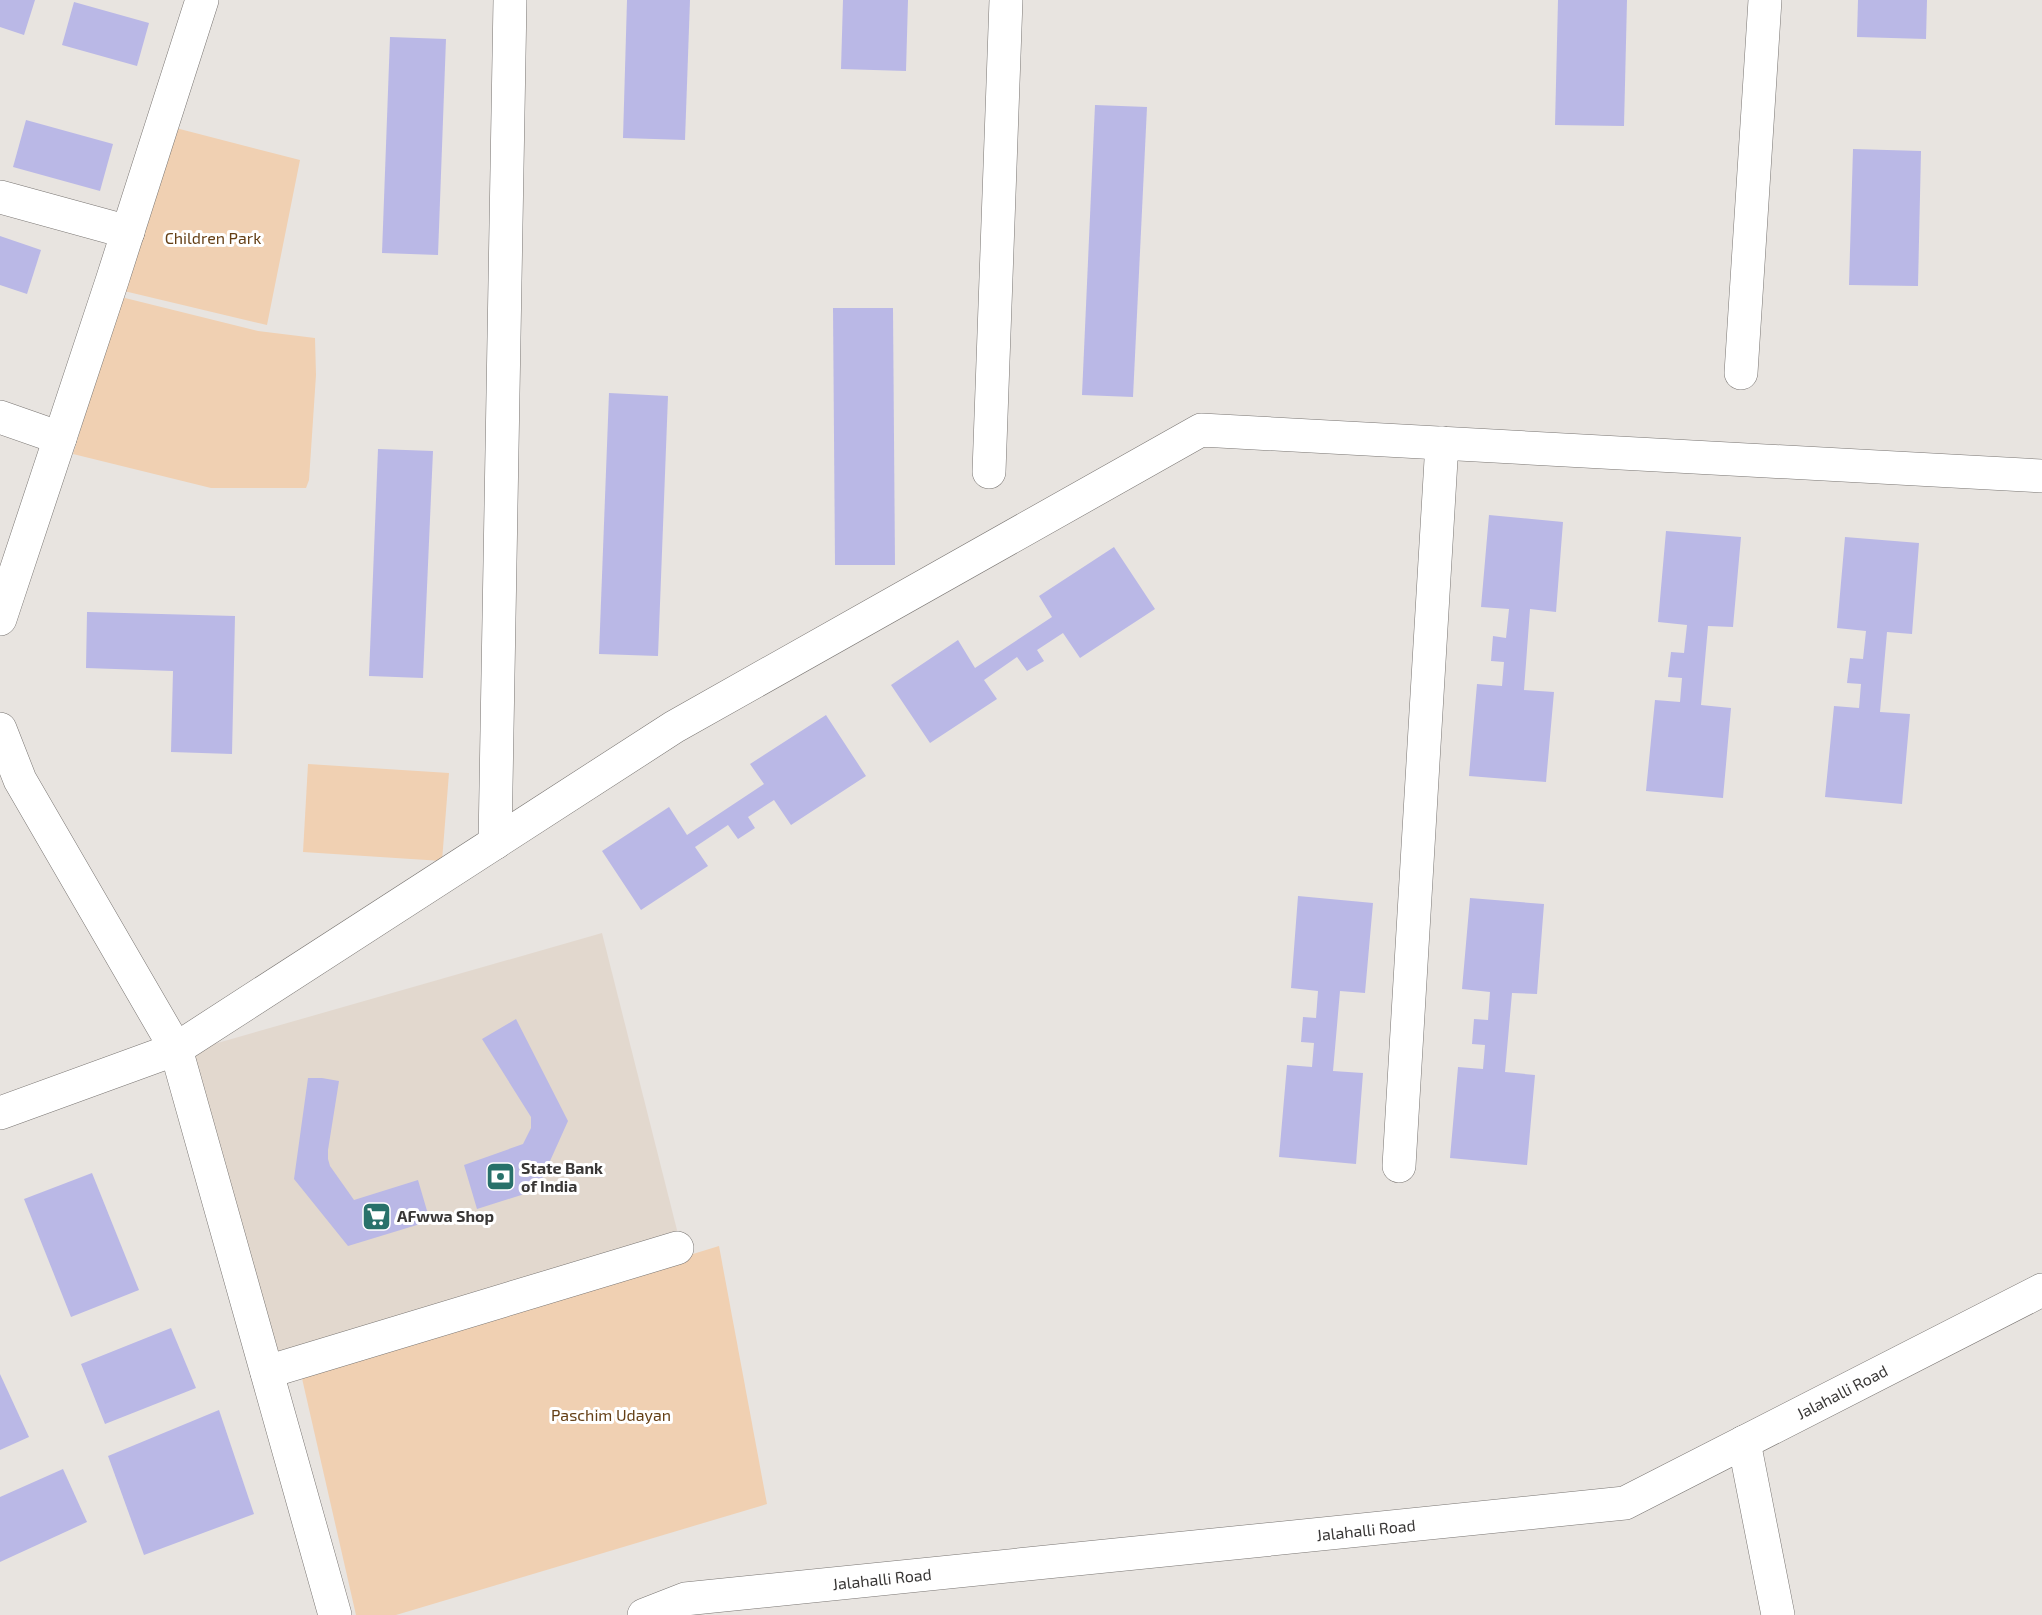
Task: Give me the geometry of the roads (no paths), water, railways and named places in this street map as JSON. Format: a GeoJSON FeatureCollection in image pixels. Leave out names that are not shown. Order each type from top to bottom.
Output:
{"type":"FeatureCollection","features":[{"type":"Feature","properties":{"kind":"main road"},"geometry":{"type":"LineString","coordinates":[[0,619],[202,0]]}},
{"type":"Feature","properties":{"kind":"main road"},"geometry":{"type":"LineString","coordinates":[[495,843],[510,0]]}},
{"type":"Feature","properties":{"kind":"main road"},"geometry":{"type":"LineString","coordinates":[[989,472],[1006,0]]}},
{"type":"Feature","properties":{"kind":"main road"},"geometry":{"type":"LineString","coordinates":[[1741,373],[1765,0]]}},
{"type":"Feature","properties":{"kind":"main road"},"geometry":{"type":"LineString","coordinates":[[0,197],[128,232]]}},
{"type":"Feature","properties":{"kind":"main road"},"geometry":{"type":"LineString","coordinates":[[0,417],[60,438]]}},
{"type":"Feature","properties":{"kind":"main road"},"geometry":{"type":"LineString","coordinates":[[0,1113],[176,1049],[674,728],[1201,429],[2042,476]]}},
{"type":"Feature","properties":{"kind":"main road"},"geometry":{"type":"LineString","coordinates":[[1399,1166],[1442,443]]}},
{"type":"Feature","properties":{"kind":"main road"},"geometry":{"type":"LineString","coordinates":[[0,729],[20,780],[176,1049],[335,1615]]}},
{"type":"Feature","properties":{"kind":"main road"},"geometry":{"type":"LineString","coordinates":[[267,1372],[677,1248]]}},
{"type":"Feature","properties":{"kind":"main road","name":"Jalahalli Road"},"geometry":{"type":"LineString","coordinates":[[644,1615],[685,1599],[1625,1503],[2042,1290]]}},
{"type":"Feature","properties":{"kind":"main road"},"geometry":{"type":"LineString","coordinates":[[1744,1442],[1778,1615]]}},
{"type":"Feature","properties":{"kind":"place","name":"State Bank of India"},"geometry":{"type":"Point","coordinates":[500,1177]}},
{"type":"Feature","properties":{"kind":"place","name":"AFwwa Shop"},"geometry":{"type":"Point","coordinates":[376,1216]}},
{"type":"Feature","properties":{"kind":"park label","name":"Children Park"},"geometry":{"type":"Point","coordinates":[213,238]}},
{"type":"Feature","properties":{"kind":"park label","name":"Paschim Udayan"},"geometry":{"type":"Point","coordinates":[611,1415]}}]}
